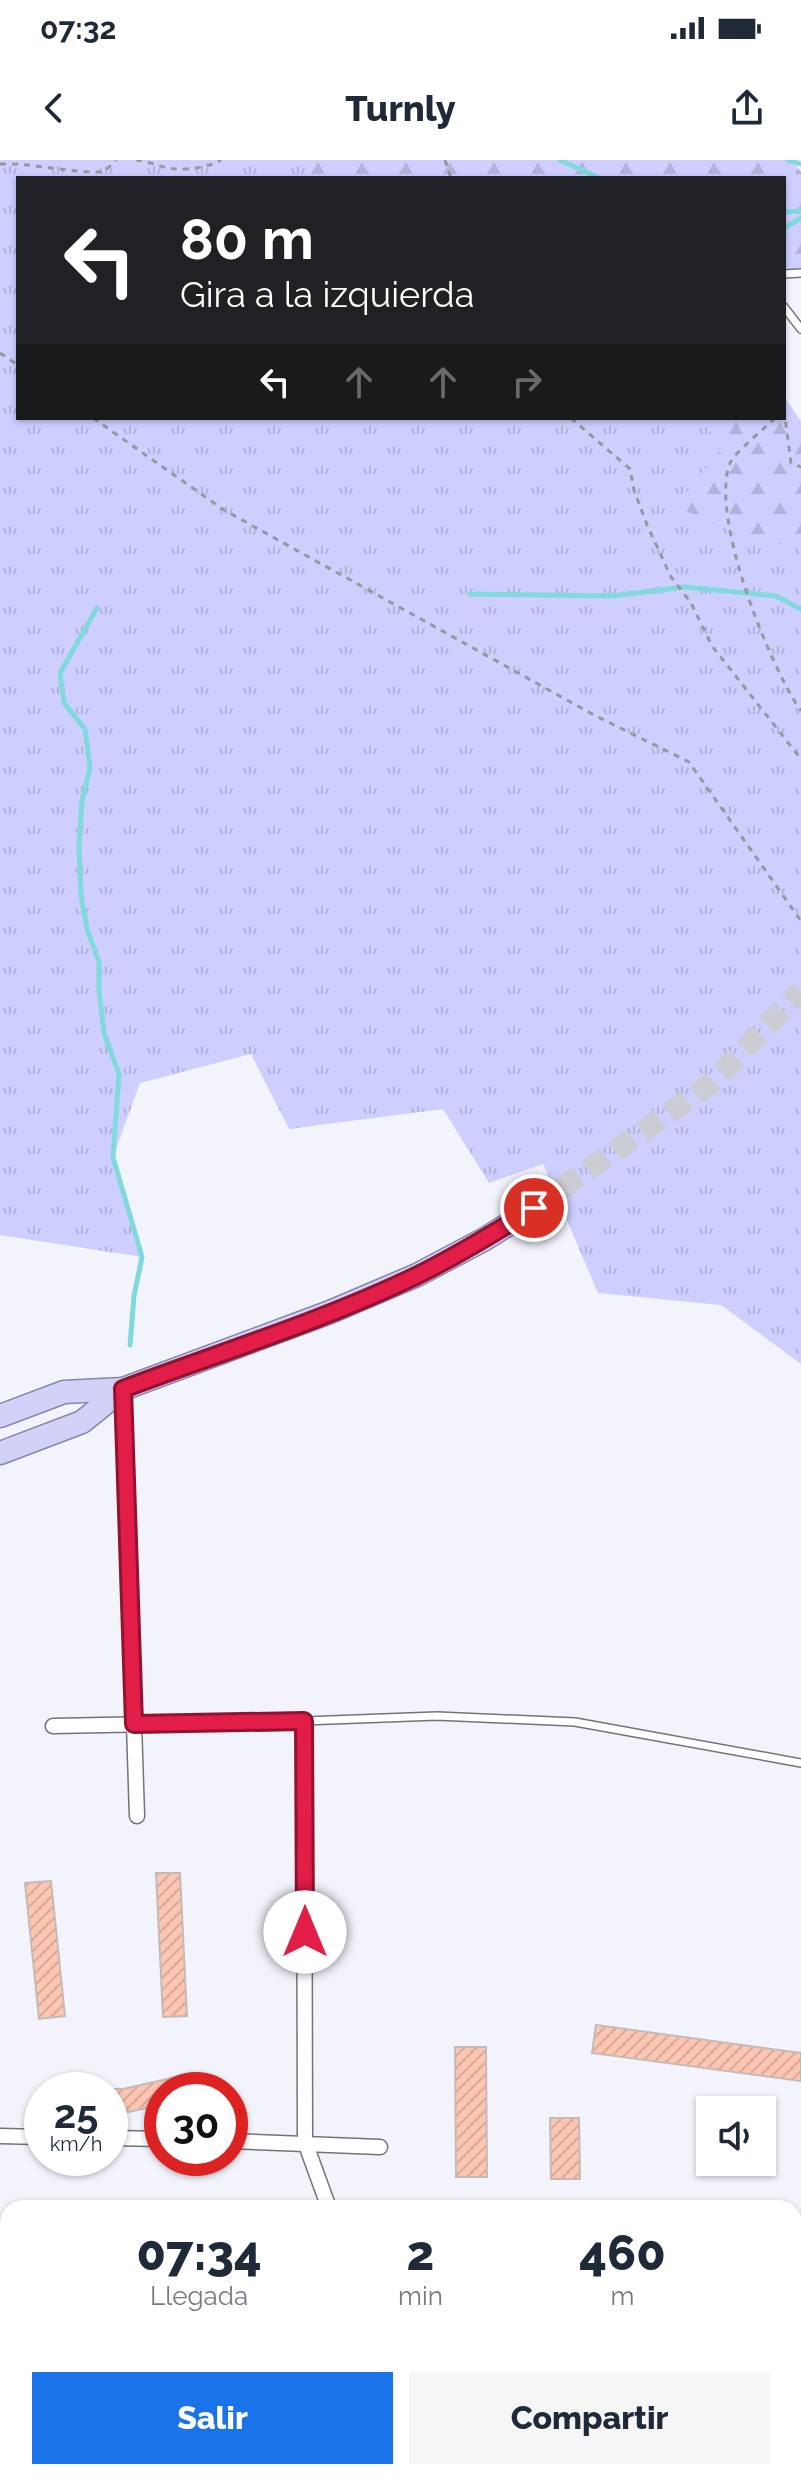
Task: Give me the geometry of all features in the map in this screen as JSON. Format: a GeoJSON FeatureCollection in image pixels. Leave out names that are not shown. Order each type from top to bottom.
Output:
{"type":"FeatureCollection","features":[{"type":"Feature","properties":{"kind":"main road"},"geometry":{"type":"LineString","coordinates":[[0,1416],[64,1392],[123,1389],[330,1312],[417,1275],[485,1239],[534,1208]]}},
{"type":"Feature","properties":{"kind":"main road"},"geometry":{"type":"LineString","coordinates":[[0,1453],[82,1422],[123,1389]]}},
{"type":"Feature","properties":{"kind":"street"},"geometry":{"type":"LineString","coordinates":[[123,1389],[137,1816]]}},
{"type":"Feature","properties":{"kind":"street"},"geometry":{"type":"LineString","coordinates":[[53,1726],[304,1721],[305,2142],[326,2200]]}},
{"type":"Feature","properties":{"kind":"street"},"geometry":{"type":"LineString","coordinates":[[0,2136],[24,2137]]}},
{"type":"Feature","properties":{"kind":"street"},"geometry":{"type":"LineString","coordinates":[[248,2141],[380,2147]]}},
{"type":"Feature","properties":{"kind":"lane"},"geometry":{"type":"LineString","coordinates":[[786,310],[801,329]]}},
{"type":"Feature","properties":{"kind":"lane"},"geometry":{"type":"LineString","coordinates":[[304,1721],[437,1716],[575,1722],[801,1763]]}},
{"type":"Feature","properties":{"kind":"path"},"geometry":{"type":"LineString","coordinates":[[0,164],[22,163],[75,173],[104,172],[116,160]]}},
{"type":"Feature","properties":{"kind":"path"},"geometry":{"type":"LineString","coordinates":[[136,160],[174,169],[214,164],[221,160]]}},
{"type":"Feature","properties":{"kind":"path"},"geometry":{"type":"LineString","coordinates":[[96,420],[224,510],[594,715],[689,762],[801,921]]}},
{"type":"Feature","properties":{"kind":"path"},"geometry":{"type":"LineString","coordinates":[[573,420],[630,469],[647,525],[671,577],[691,603],[712,646],[801,759]]}},
{"type":"Feature","properties":{"kind":"path"},"geometry":{"type":"LineString","coordinates":[[773,420],[731,461],[725,494],[732,546],[777,672],[801,711]]}},
{"type":"Feature","properties":{"kind":"path"},"geometry":{"type":"LineString","coordinates":[[785,420],[791,463],[801,467]]}},
{"type":"Feature","properties":{"kind":"green space"},"geometry":{"type":"Polygon","coordinates":[[[0,160],[791,160],[801,172],[801,269],[786,271],[786,176],[16,176],[16,420],[786,420],[786,399],[801,422],[801,1364],[721,1305],[598,1293],[543,1164],[489,1183],[443,1109],[289,1129],[251,1054],[140,1083],[113,1157],[142,1257],[0,1235],[0,160]]]}},
{"type":"Feature","properties":{"kind":"green space"},"geometry":{"type":"Polygon","coordinates":[[[310,160],[791,160],[801,172],[801,269],[786,271],[786,176],[303,176],[310,160]]]}},
{"type":"Feature","properties":{"kind":"green space"},"geometry":{"type":"Polygon","coordinates":[[[786,399],[801,422],[801,544],[760,544],[675,506],[724,446],[699,420],[786,420],[786,399]]]}},
{"type":"Feature","properties":{"kind":"building"},"geometry":{"type":"Polygon","coordinates":[[[156,1873],[180,1873],[187,2016],[163,2017],[156,1873]]]}},
{"type":"Feature","properties":{"kind":"building"},"geometry":{"type":"Polygon","coordinates":[[[51,1881],[65,2016],[39,2019],[25,1883],[51,1881]]]}},
{"type":"Feature","properties":{"kind":"building"},"geometry":{"type":"Polygon","coordinates":[[[596,2025],[801,2053],[801,2081],[592,2053],[596,2025]]]}},
{"type":"Feature","properties":{"kind":"building"},"geometry":{"type":"Polygon","coordinates":[[[455,2047],[486,2047],[487,2177],[456,2177],[455,2047]]]}},
{"type":"Feature","properties":{"kind":"building"},"geometry":{"type":"Polygon","coordinates":[[[144,2084],[144,2109],[128,2112],[128,2088],[144,2084]]]}},
{"type":"Feature","properties":{"kind":"building"},"geometry":{"type":"Polygon","coordinates":[[[550,2118],[579,2118],[580,2179],[551,2179],[550,2118]]]}},
{"type":"Feature","properties":{"kind":"waterway"},"geometry":{"type":"LineString","coordinates":[[560,160],[595,176]]}},
{"type":"Feature","properties":{"kind":"waterway"},"geometry":{"type":"LineString","coordinates":[[788,160],[801,164]]}},
{"type":"Feature","properties":{"kind":"waterway"},"geometry":{"type":"LineString","coordinates":[[786,212],[801,211]]}},
{"type":"Feature","properties":{"kind":"waterway"},"geometry":{"type":"LineString","coordinates":[[786,227],[801,218]]}},
{"type":"Feature","properties":{"kind":"waterway"},"geometry":{"type":"LineString","coordinates":[[470,594],[611,596],[685,587],[776,596],[801,609]]}},
{"type":"Feature","properties":{"kind":"waterway"},"geometry":{"type":"LineString","coordinates":[[97,608],[60,673],[64,703],[85,729],[90,768],[82,801],[79,846],[81,895],[87,929],[99,962],[104,1033],[119,1074],[113,1157],[142,1257],[134,1296],[130,1345]]}},
{"type":"Feature","properties":{"kind":"tunnel"},"geometry":{"type":"LineString","coordinates":[[534,1208],[713,1082],[801,991]]}},
{"type":"Feature","properties":{"kind":"route"},"geometry":{"type":"LineString","coordinates":[[305,1932],[304,1721],[134,1724],[123,1389],[330,1312],[417,1275],[485,1239],[534,1208]]}}]}
